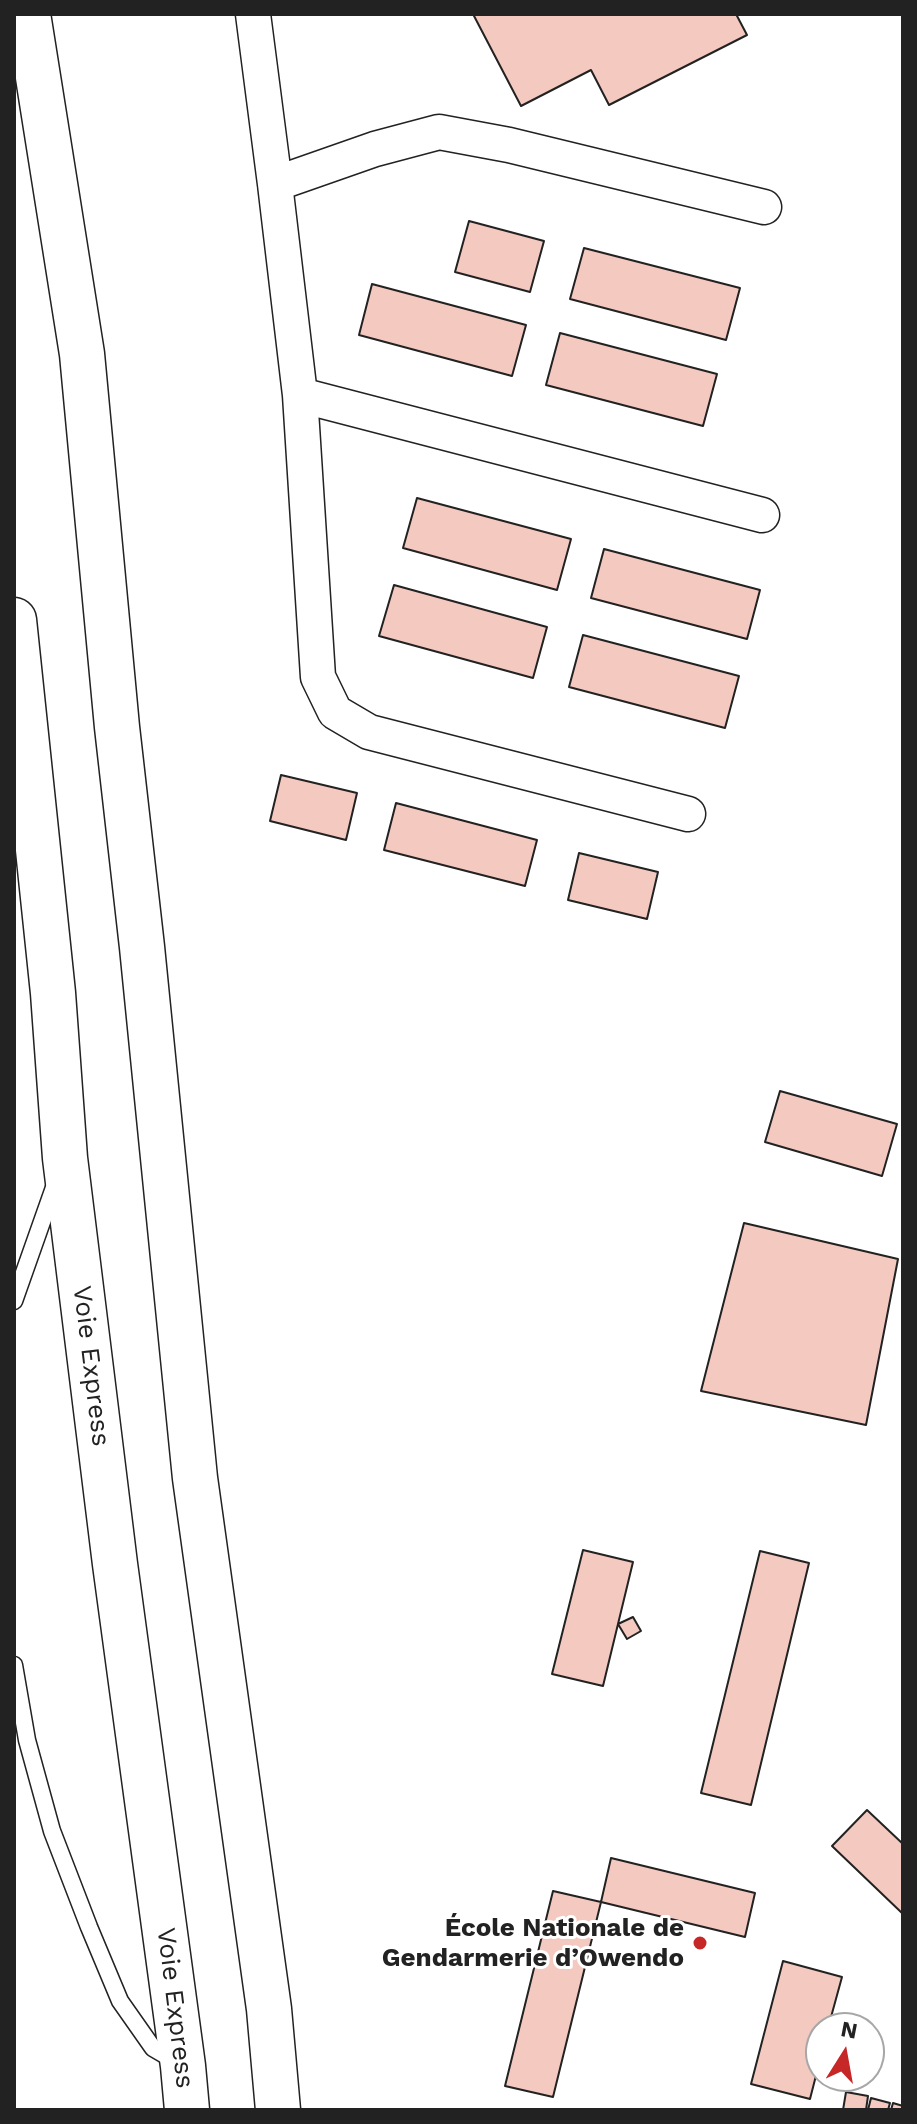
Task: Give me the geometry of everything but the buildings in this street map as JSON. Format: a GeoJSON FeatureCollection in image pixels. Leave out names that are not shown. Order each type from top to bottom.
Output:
{"type":"FeatureCollection","features":[{"type":"Feature","properties":{"kind":"highway"},"geometry":{"type":"LineString","coordinates":[[28,14],[82,354],[117,727],[195,1478],[269,2009],[278,2110]]}},
{"type":"Feature","properties":{"kind":"highway","name":"Voie Express"},"geometry":{"type":"LineString","coordinates":[[14,620],[53,993],[65,1158],[187,2110]]}},
{"type":"Feature","properties":{"kind":"street"},"geometry":{"type":"LineString","coordinates":[[253,14],[300,395],[318,677],[335,712],[369,732],[688,814]]}},
{"type":"Feature","properties":{"kind":"street"},"geometry":{"type":"LineString","coordinates":[[275,184],[375,149],[439,132],[509,145],[764,207]]}},
{"type":"Feature","properties":{"kind":"street"},"geometry":{"type":"LineString","coordinates":[[300,395],[762,515]]}},
{"type":"Feature","properties":{"kind":"lane"},"geometry":{"type":"LineString","coordinates":[[14,1301],[65,1158]]}},
{"type":"Feature","properties":{"kind":"lane"},"geometry":{"type":"LineString","coordinates":[[14,1665],[27,1740],[52,1831],[120,2001],[153,2048],[183,2066]]}},
{"type":"Feature","properties":{"kind":"place","name":"École Nationale de Gendarmerie d’Owendo"},"geometry":{"type":"Point","coordinates":[700,1943]}}]}
